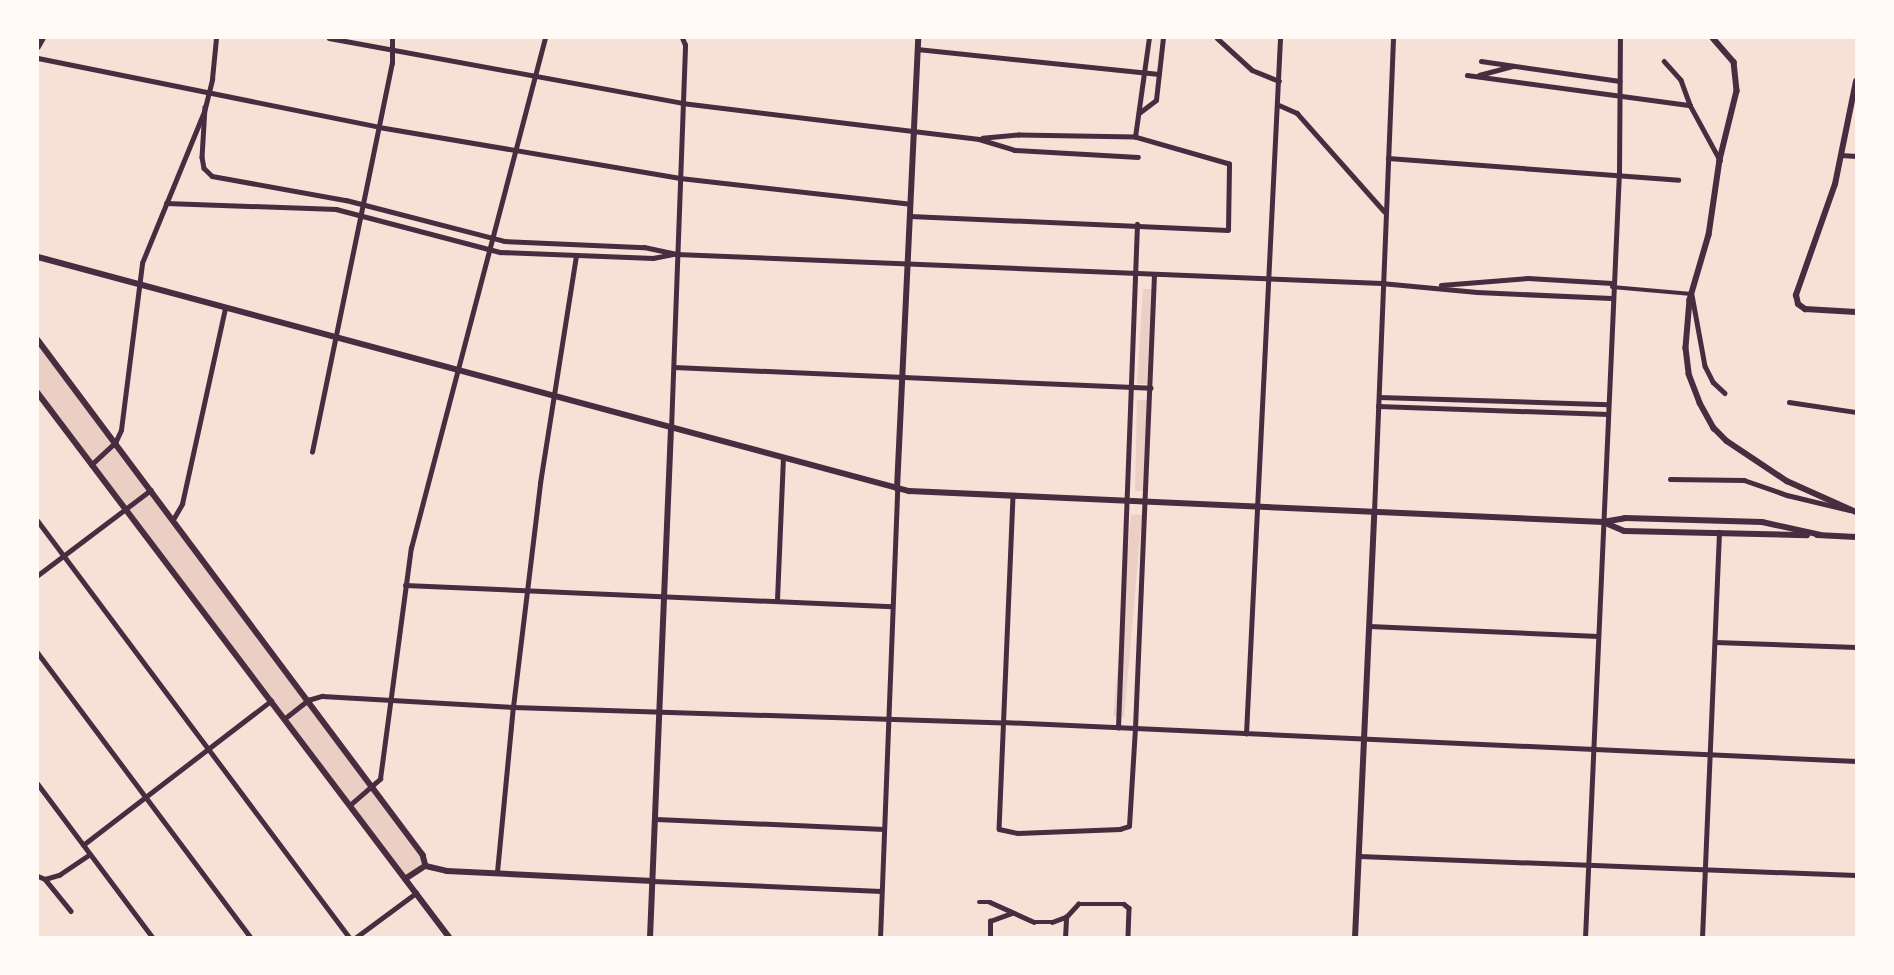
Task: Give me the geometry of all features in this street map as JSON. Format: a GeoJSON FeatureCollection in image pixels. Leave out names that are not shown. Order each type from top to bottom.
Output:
{"type":"FeatureCollection","features":[{"type":"Feature","properties":{"kind":"main road"},"geometry":{"type":"LineString","coordinates":[[1856,81],[1854,99],[1835,184],[1796,295],[1798,304],[1805,309],[1856,312]]}},
{"type":"Feature","properties":{"kind":"main road"},"geometry":{"type":"LineString","coordinates":[[38,257],[458,372],[555,396],[897,489],[1013,496],[1603,522],[1625,518],[1762,522],[1821,535]]}},
{"type":"Feature","properties":{"kind":"main road"},"geometry":{"type":"LineString","coordinates":[[1603,522],[1624,531],[1856,537]]}},
{"type":"Feature","properties":{"kind":"street"},"geometry":{"type":"LineString","coordinates":[[38,47],[43,38]]}},
{"type":"Feature","properties":{"kind":"street"},"geometry":{"type":"LineString","coordinates":[[91,465],[115,443],[120,430],[142,263],[205,107],[210,91],[216,38]]}},
{"type":"Feature","properties":{"kind":"street"},"geometry":{"type":"LineString","coordinates":[[329,38],[537,74],[682,103],[979,138],[1019,135],[1134,137],[1229,164],[1228,230],[1137,224],[910,216]]}},
{"type":"Feature","properties":{"kind":"street"},"geometry":{"type":"LineString","coordinates":[[312,452],[392,64],[392,38]]}},
{"type":"Feature","properties":{"kind":"street"},"geometry":{"type":"LineString","coordinates":[[350,805],[380,779],[382,772],[411,548],[545,38]]}},
{"type":"Feature","properties":{"kind":"street"},"geometry":{"type":"LineString","coordinates":[[650,938],[666,596],[676,254],[685,45],[682,38]]}},
{"type":"Feature","properties":{"kind":"street"},"geometry":{"type":"LineString","coordinates":[[880,938],[887,718],[918,38]]}},
{"type":"Feature","properties":{"kind":"street"},"geometry":{"type":"LineString","coordinates":[[1134,137],[1146,72],[1149,38]]}},
{"type":"Feature","properties":{"kind":"street"},"geometry":{"type":"LineString","coordinates":[[1139,113],[1156,100],[1163,38]]}},
{"type":"Feature","properties":{"kind":"street"},"geometry":{"type":"LineString","coordinates":[[1217,38],[1252,70],[1279,81]]}},
{"type":"Feature","properties":{"kind":"street"},"geometry":{"type":"LineString","coordinates":[[1246,734],[1259,506],[1268,279],[1279,105],[1280,38]]}},
{"type":"Feature","properties":{"kind":"street"},"geometry":{"type":"LineString","coordinates":[[1355,938],[1379,397],[1384,211],[1393,38]]}},
{"type":"Feature","properties":{"kind":"street"},"geometry":{"type":"LineString","coordinates":[[1585,938],[1608,414],[1611,298],[1618,173],[1620,38]]}},
{"type":"Feature","properties":{"kind":"street"},"geometry":{"type":"LineString","coordinates":[[1713,38],[1734,62],[1737,91],[1720,160],[1710,235],[1692,294],[1686,340],[1689,374],[1700,403],[1714,428],[1727,441],[1787,481],[1854,512]]}},
{"type":"Feature","properties":{"kind":"street"},"geometry":{"type":"LineString","coordinates":[[917,49],[1159,74]]}},
{"type":"Feature","properties":{"kind":"street"},"geometry":{"type":"LineString","coordinates":[[38,58],[210,91],[378,127],[680,178],[910,204]]}},
{"type":"Feature","properties":{"kind":"street"},"geometry":{"type":"LineString","coordinates":[[1481,61],[1620,81]]}},
{"type":"Feature","properties":{"kind":"street"},"geometry":{"type":"LineString","coordinates":[[1664,61],[1681,80],[1690,106],[1720,160]]}},
{"type":"Feature","properties":{"kind":"street"},"geometry":{"type":"LineString","coordinates":[[1477,76],[1514,66]]}},
{"type":"Feature","properties":{"kind":"street"},"geometry":{"type":"LineString","coordinates":[[1467,75],[1690,106]]}},
{"type":"Feature","properties":{"kind":"street"},"geometry":{"type":"LineString","coordinates":[[1279,105],[1297,113],[1384,211]]}},
{"type":"Feature","properties":{"kind":"street"},"geometry":{"type":"LineString","coordinates":[[205,107],[204,168],[212,176],[346,200],[364,207],[504,241],[644,247],[676,254],[1381,283],[1434,286],[1477,292],[1611,298]]}},
{"type":"Feature","properties":{"kind":"street"},"geometry":{"type":"LineString","coordinates":[[979,138],[1014,150],[1138,157]]}},
{"type":"Feature","properties":{"kind":"street"},"geometry":{"type":"LineString","coordinates":[[1841,155],[1856,156]]}},
{"type":"Feature","properties":{"kind":"street"},"geometry":{"type":"LineString","coordinates":[[1388,158],[1618,173],[1678,180]]}},
{"type":"Feature","properties":{"kind":"street"},"geometry":{"type":"LineString","coordinates":[[166,203],[336,210],[489,248],[576,256],[653,258],[676,254]]}},
{"type":"Feature","properties":{"kind":"street"},"geometry":{"type":"LineString","coordinates":[[1118,728],[1133,388],[1137,224]]}},
{"type":"Feature","properties":{"kind":"street"},"geometry":{"type":"LineString","coordinates":[[497,872],[526,592],[576,256]]}},
{"type":"Feature","properties":{"kind":"street"},"geometry":{"type":"LineString","coordinates":[[1013,496],[999,829],[1018,833],[1086,832],[1129,826],[1146,501],[1154,274]]}},
{"type":"Feature","properties":{"kind":"street"},"geometry":{"type":"LineString","coordinates":[[1434,286],[1528,278],[1692,294]]}},
{"type":"Feature","properties":{"kind":"street"},"geometry":{"type":"LineString","coordinates":[[1692,294],[1705,366],[1713,382],[1725,392]]}},
{"type":"Feature","properties":{"kind":"street"},"geometry":{"type":"LineString","coordinates":[[174,518],[182,504],[225,308]]}},
{"type":"Feature","properties":{"kind":"street"},"geometry":{"type":"LineString","coordinates":[[38,340],[174,518],[424,855],[426,866]]}},
{"type":"Feature","properties":{"kind":"street"},"geometry":{"type":"LineString","coordinates":[[674,367],[1151,388]]}},
{"type":"Feature","properties":{"kind":"street"},"geometry":{"type":"LineString","coordinates":[[38,394],[450,938]]}},
{"type":"Feature","properties":{"kind":"street"},"geometry":{"type":"LineString","coordinates":[[1379,397],[1608,404]]}},
{"type":"Feature","properties":{"kind":"street"},"geometry":{"type":"LineString","coordinates":[[1788,402],[1856,412]]}},
{"type":"Feature","properties":{"kind":"street"},"geometry":{"type":"LineString","coordinates":[[1378,406],[1608,414]]}},
{"type":"Feature","properties":{"kind":"street"},"geometry":{"type":"LineString","coordinates":[[777,600],[783,458]]}},
{"type":"Feature","properties":{"kind":"street"},"geometry":{"type":"LineString","coordinates":[[1670,480],[1744,480],[1787,496],[1854,512]]}},
{"type":"Feature","properties":{"kind":"street"},"geometry":{"type":"LineString","coordinates":[[38,575],[151,490]]}},
{"type":"Feature","properties":{"kind":"street"},"geometry":{"type":"LineString","coordinates":[[38,521],[210,748],[350,938]]}},
{"type":"Feature","properties":{"kind":"street"},"geometry":{"type":"LineString","coordinates":[[1702,938],[1719,532]]}},
{"type":"Feature","properties":{"kind":"street"},"geometry":{"type":"LineString","coordinates":[[405,585],[526,592],[777,600],[892,606]]}},
{"type":"Feature","properties":{"kind":"street"},"geometry":{"type":"LineString","coordinates":[[1369,626],[1598,636]]}},
{"type":"Feature","properties":{"kind":"street"},"geometry":{"type":"LineString","coordinates":[[1715,642],[1856,647]]}},
{"type":"Feature","properties":{"kind":"street"},"geometry":{"type":"LineString","coordinates":[[38,653],[251,938]]}},
{"type":"Feature","properties":{"kind":"street"},"geometry":{"type":"LineString","coordinates":[[284,719],[308,700],[322,696],[513,707],[1003,722],[1246,734],[1710,752],[1856,761]]}},
{"type":"Feature","properties":{"kind":"street"},"geometry":{"type":"LineString","coordinates":[[83,845],[271,701]]}},
{"type":"Feature","properties":{"kind":"street"},"geometry":{"type":"LineString","coordinates":[[38,784],[153,938]]}},
{"type":"Feature","properties":{"kind":"street"},"geometry":{"type":"LineString","coordinates":[[656,819],[884,830]]}},
{"type":"Feature","properties":{"kind":"street"},"geometry":{"type":"LineString","coordinates":[[45,879],[59,875],[90,854]]}},
{"type":"Feature","properties":{"kind":"street"},"geometry":{"type":"LineString","coordinates":[[1359,856],[1587,863],[1856,875]]}},
{"type":"Feature","properties":{"kind":"street"},"geometry":{"type":"LineString","coordinates":[[406,879],[426,866],[447,871],[881,891]]}},
{"type":"Feature","properties":{"kind":"street"},"geometry":{"type":"LineString","coordinates":[[38,876],[45,879],[71,911]]}},
{"type":"Feature","properties":{"kind":"street"},"geometry":{"type":"LineString","coordinates":[[356,938],[416,893]]}},
{"type":"Feature","properties":{"kind":"street"},"geometry":{"type":"LineString","coordinates":[[979,902],[990,902],[1034,922],[1052,922],[1066,917],[1078,904],[1124,904],[1129,908],[1128,938]]}},
{"type":"Feature","properties":{"kind":"street"},"geometry":{"type":"LineString","coordinates":[[990,938],[990,921],[1012,912]]}},
{"type":"Feature","properties":{"kind":"street"},"geometry":{"type":"LineString","coordinates":[[1065,938],[1066,917]]}},
{"type":"Feature","properties":{"kind":"shaded area"},"geometry":{"type":"Polygon","coordinates":[[[1143,289],[1151,289],[1147,384],[1137,384],[1143,289]]]}},
{"type":"Feature","properties":{"kind":"shaded area"},"geometry":{"type":"Polygon","coordinates":[[[38,340],[423,855],[426,866],[406,879],[38,393],[38,340]]]}},
{"type":"Feature","properties":{"kind":"shaded area"},"geometry":{"type":"Polygon","coordinates":[[[1137,400],[1147,400],[1143,491],[1135,491],[1137,400]]]}},
{"type":"Feature","properties":{"kind":"shaded area"},"geometry":{"type":"Polygon","coordinates":[[[1131,514],[1142,515],[1124,717],[1113,716],[1131,514]]]}}]}
